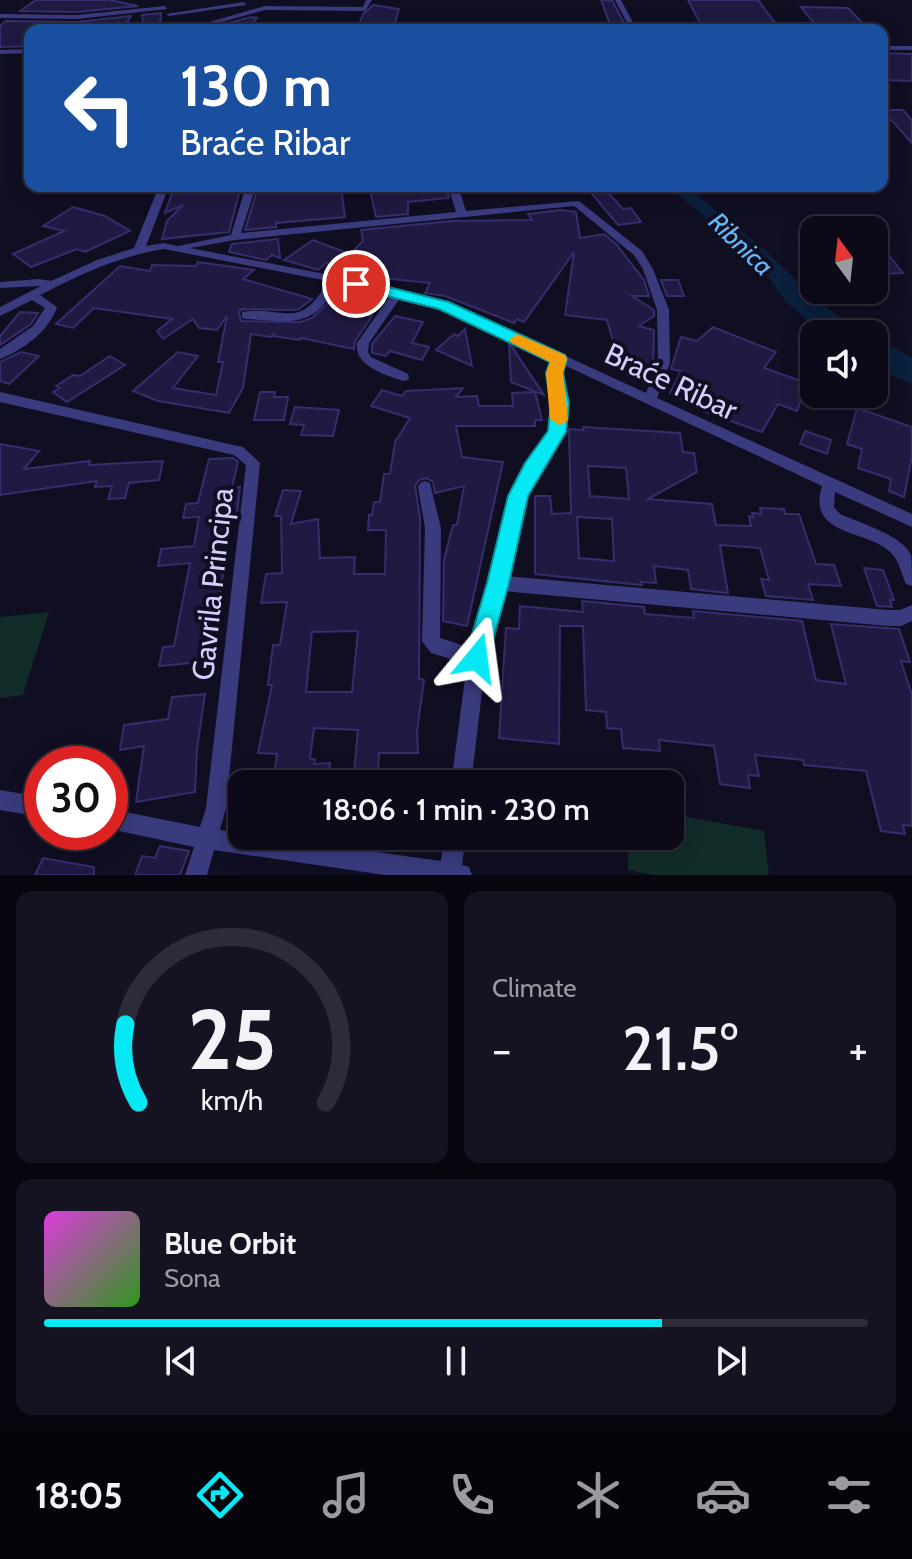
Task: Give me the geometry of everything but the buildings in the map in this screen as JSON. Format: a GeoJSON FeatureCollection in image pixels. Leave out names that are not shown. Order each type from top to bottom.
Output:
{"type":"FeatureCollection","features":[{"type":"Feature","properties":{"kind":"street"},"geometry":{"type":"LineString","coordinates":[[162,0],[177,24]]}},
{"type":"Feature","properties":{"kind":"street"},"geometry":{"type":"LineString","coordinates":[[0,16],[77,17],[167,11],[254,0]]}},
{"type":"Feature","properties":{"kind":"street"},"geometry":{"type":"LineString","coordinates":[[205,24],[265,8],[365,9],[369,0]]}},
{"type":"Feature","properties":{"kind":"street"},"geometry":{"type":"LineString","coordinates":[[618,0],[631,24]]}},
{"type":"Feature","properties":{"kind":"street"},"geometry":{"type":"LineString","coordinates":[[888,48],[912,48]]}},
{"type":"Feature","properties":{"kind":"street"},"geometry":{"type":"LineString","coordinates":[[0,52],[24,51]]}},
{"type":"Feature","properties":{"kind":"street"},"geometry":{"type":"LineString","coordinates":[[139,249],[162,192]]}},
{"type":"Feature","properties":{"kind":"street"},"geometry":{"type":"LineString","coordinates":[[235,237],[249,192]]}},
{"type":"Feature","properties":{"kind":"street"},"geometry":{"type":"LineString","coordinates":[[455,192],[462,215]]}},
{"type":"Feature","properties":{"kind":"street"},"geometry":{"type":"LineString","coordinates":[[178,247],[235,237],[576,203],[638,253],[648,269],[663,310],[664,363],[650,400]]}},
{"type":"Feature","properties":{"kind":"street","name":"Braće Ribar"},"geometry":{"type":"LineString","coordinates":[[0,312],[125,252],[178,247],[398,293],[444,305],[912,521]]}},
{"type":"Feature","properties":{"kind":"street"},"geometry":{"type":"LineString","coordinates":[[246,315],[292,316],[312,311],[318,307],[335,279]]}},
{"type":"Feature","properties":{"kind":"street"},"geometry":{"type":"LineString","coordinates":[[0,285],[39,282],[55,285]]}},
{"type":"Feature","properties":{"kind":"street"},"geometry":{"type":"LineString","coordinates":[[398,293],[363,343],[362,352],[367,360],[403,377]]}},
{"type":"Feature","properties":{"kind":"street"},"geometry":{"type":"LineString","coordinates":[[0,355],[31,334],[49,315],[51,307],[32,295]]}},
{"type":"Feature","properties":{"kind":"street"},"geometry":{"type":"LineString","coordinates":[[463,770],[477,658],[518,496],[532,468],[557,432],[560,404],[555,373],[559,359]]}},
{"type":"Feature","properties":{"kind":"street","name":"Gavrila Principa"},"geometry":{"type":"LineString","coordinates":[[0,397],[238,451],[253,463],[216,808],[196,875]]}},
{"type":"Feature","properties":{"kind":"street"},"geometry":{"type":"LineString","coordinates":[[830,483],[825,501],[835,519],[894,545],[903,556],[912,579]]}},
{"type":"Feature","properties":{"kind":"street"},"geometry":{"type":"LineString","coordinates":[[425,487],[433,528],[431,641],[437,647],[477,658]]}},
{"type":"Feature","properties":{"kind":"street"},"geometry":{"type":"LineString","coordinates":[[498,583],[888,618],[901,618],[912,613]]}},
{"type":"Feature","properties":{"kind":"street"},"geometry":{"type":"LineString","coordinates":[[0,800],[24,804]]}},
{"type":"Feature","properties":{"kind":"street"},"geometry":{"type":"LineString","coordinates":[[128,823],[209,839],[454,874],[455,850]]}},
{"type":"Feature","properties":{"kind":"green space"},"geometry":{"type":"Polygon","coordinates":[[[49,612],[23,695],[0,698],[0,617],[49,612]]]}},
{"type":"Feature","properties":{"kind":"green space"},"geometry":{"type":"Polygon","coordinates":[[[684,817],[764,831],[769,875],[653,875],[628,870],[628,850],[684,850],[684,817]]]}},
{"type":"Feature","properties":{"kind":"water","name":"Ribnica"},"geometry":{"type":"Polygon","coordinates":[[[674,192],[693,192],[765,250],[800,284],[800,304],[821,304],[845,320],[807,320],[786,302],[756,260],[674,192]]]}},
{"type":"Feature","properties":{"kind":"water"},"geometry":{"type":"Polygon","coordinates":[[[888,346],[912,357],[912,384],[888,374],[888,346]]]}},
{"type":"Feature","properties":{"kind":"slow traffic"},"geometry":{"type":"LineString","coordinates":[[517,340],[559,359],[555,373],[559,419]]}},
{"type":"Feature","properties":{"kind":"route"},"geometry":{"type":"LineString","coordinates":[[356,284],[444,305],[559,359],[555,373],[560,404],[557,432],[524,480],[518,496],[477,658]]}}]}
